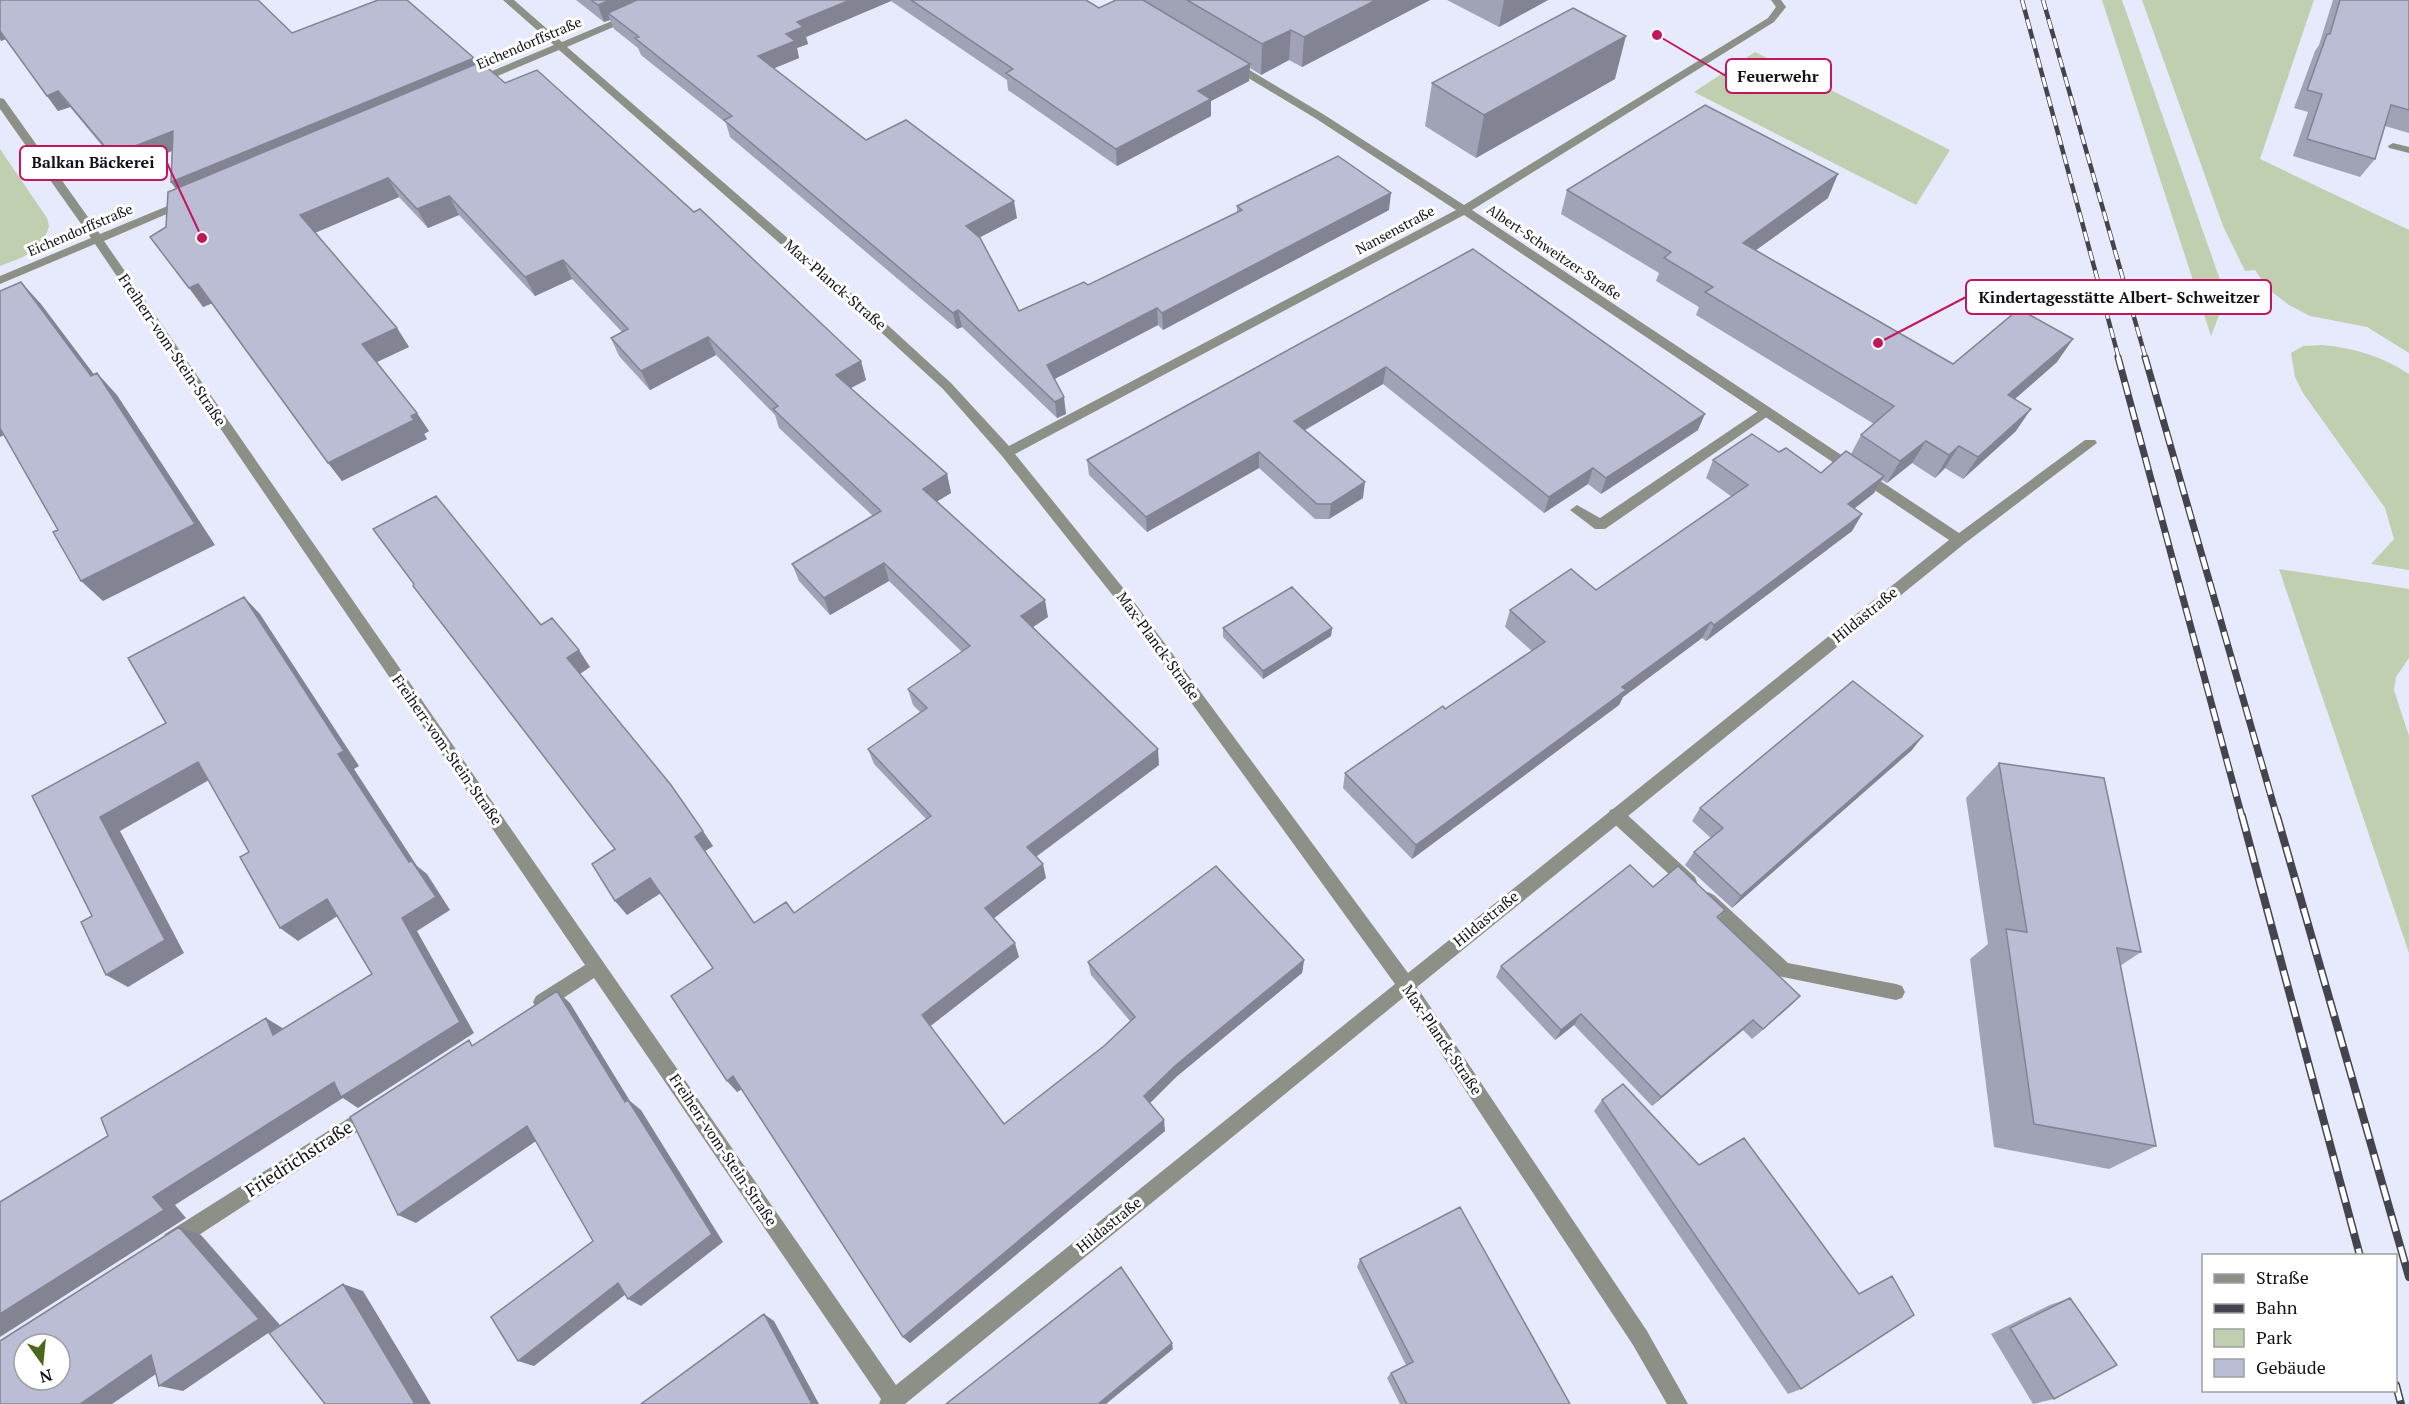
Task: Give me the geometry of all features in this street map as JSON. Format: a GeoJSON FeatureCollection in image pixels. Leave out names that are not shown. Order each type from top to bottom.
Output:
{"type":"FeatureCollection","features":[{"type":"Feature","properties":{"kind":"street","name":"Max-Planck-Straße"},"geometry":{"type":"LineString","coordinates":[[508,0],[876,321],[947,386],[1007,453],[1127,603],[1406,985],[1640,1338],[1678,1404]]}},
{"type":"Feature","properties":{"kind":"street","name":"Nansenstraße"},"geometry":{"type":"LineString","coordinates":[[1007,453],[1464,210],[1771,20],[1779,3]]}},
{"type":"Feature","properties":{"kind":"street","name":"Eichendorffstraße"},"geometry":{"type":"LineString","coordinates":[[465,86],[638,14]]}},
{"type":"Feature","properties":{"kind":"street","name":"Albert-Schweitzer-Straße"},"geometry":{"type":"LineString","coordinates":[[1220,57],[1319,116],[1464,210],[1959,540]]}},
{"type":"Feature","properties":{"kind":"street","name":"Freiherr-vom-Stein-Straße"},"geometry":{"type":"LineString","coordinates":[[0,101],[97,238],[243,455],[598,966],[891,1402]]}},
{"type":"Feature","properties":{"kind":"street"},"geometry":{"type":"LineString","coordinates":[[2393,146],[2409,150]]}},
{"type":"Feature","properties":{"kind":"street","name":"Eichendorffstraße"},"geometry":{"type":"LineString","coordinates":[[0,280],[195,198]]}},
{"type":"Feature","properties":{"kind":"street"},"geometry":{"type":"LineString","coordinates":[[1577,510],[1600,525],[1766,411]]}},
{"type":"Feature","properties":{"kind":"street","name":"Hildastraße"},"geometry":{"type":"LineString","coordinates":[[891,1402],[1959,540],[2090,443]]}},
{"type":"Feature","properties":{"kind":"street"},"geometry":{"type":"LineString","coordinates":[[1616,815],[1784,970],[1896,992]]}},
{"type":"Feature","properties":{"kind":"street"},"geometry":{"type":"LineString","coordinates":[[528,1011],[598,966]]}},
{"type":"Feature","properties":{"kind":"street","name":"Friedrichstraße"},"geometry":{"type":"LineString","coordinates":[[159,1249],[388,1101]]}},
{"type":"Feature","properties":{"kind":"green space"},"geometry":{"type":"Polygon","coordinates":[[[2102,0],[2122,0],[2226,297],[2211,336],[2102,0]]]}},
{"type":"Feature","properties":{"kind":"green space"},"geometry":{"type":"Polygon","coordinates":[[[2142,0],[2314,0],[2260,159],[2409,230],[2409,353],[2367,327],[2310,316],[2289,305],[2267,288],[2255,270],[2245,271],[2223,226],[2142,0]]]}},
{"type":"Feature","properties":{"kind":"green space"},"geometry":{"type":"Polygon","coordinates":[[[1755,52],[1950,150],[1916,205],[1694,92],[1755,52]]]}},
{"type":"Feature","properties":{"kind":"green space"},"geometry":{"type":"Polygon","coordinates":[[[0,149],[47,218],[49,226],[37,248],[0,266],[0,149]]]}},
{"type":"Feature","properties":{"kind":"green space"},"geometry":{"type":"Polygon","coordinates":[[[2322,345],[2367,354],[2389,362],[2409,374],[2409,570],[2371,564],[2394,539],[2385,508],[2303,393],[2295,377],[2291,353],[2303,346],[2322,345]]]}},
{"type":"Feature","properties":{"kind":"green space"},"geometry":{"type":"Polygon","coordinates":[[[2279,569],[2409,589],[2409,658],[2396,677],[2394,690],[2409,736],[2409,953],[2279,569]]]}},
{"type":"Feature","properties":{"kind":"building"},"geometry":{"type":"Polygon","coordinates":[[[0,0],[258,0],[292,33],[378,0],[407,0],[474,58],[171,182],[173,131],[112,155],[58,91],[47,96],[0,31],[0,0]]]}},
{"type":"Feature","properties":{"kind":"building"},"geometry":{"type":"Polygon","coordinates":[[[591,0],[610,0],[598,5],[591,0]]]}},
{"type":"Feature","properties":{"kind":"building"},"geometry":{"type":"Polygon","coordinates":[[[637,0],[850,0],[797,22],[803,27],[786,34],[795,41],[758,56],[866,140],[906,120],[1014,201],[966,226],[980,238],[1019,311],[1084,282],[1088,285],[1242,210],[1237,206],[1338,156],[1391,193],[1162,313],[1157,308],[1047,365],[1064,397],[1055,402],[958,310],[953,313],[724,120],[732,116],[635,38],[639,37],[608,13],[637,0]]]}},
{"type":"Feature","properties":{"kind":"building"},"geometry":{"type":"Polygon","coordinates":[[[911,0],[1086,0],[1099,8],[1116,0],[1143,0],[1250,64],[1198,91],[1211,99],[1116,149],[1006,73],[1013,69],[911,0]]]}},
{"type":"Feature","properties":{"kind":"building"},"geometry":{"type":"Polygon","coordinates":[[[1187,0],[1376,0],[1304,37],[1291,30],[1262,44],[1187,0]]]}},
{"type":"Feature","properties":{"kind":"building"},"geometry":{"type":"Polygon","coordinates":[[[2340,0],[2409,0],[2409,110],[2391,105],[2375,159],[2307,139],[2322,94],[2307,90],[2327,34],[2330,34],[2340,0]]]}},
{"type":"Feature","properties":{"kind":"building"},"geometry":{"type":"Polygon","coordinates":[[[1573,8],[1626,36],[1484,115],[1432,83],[1573,8]]]}},
{"type":"Feature","properties":{"kind":"building"},"geometry":{"type":"Polygon","coordinates":[[[481,62],[505,83],[537,70],[694,212],[700,209],[861,361],[836,375],[947,474],[923,489],[1045,600],[1021,616],[1158,749],[1027,847],[1043,864],[985,908],[1015,943],[922,1015],[1004,1124],[1104,1046],[1135,1017],[1088,962],[1216,866],[1304,960],[1176,1065],[1144,1096],[1164,1120],[903,1337],[733,1076],[727,1081],[671,996],[713,968],[650,878],[615,901],[592,864],[615,849],[413,586],[414,584],[373,529],[436,496],[541,625],[552,618],[579,650],[567,658],[671,785],[703,831],[695,837],[754,923],[786,902],[794,913],[931,816],[868,749],[927,708],[908,689],[970,646],[884,563],[824,598],[792,564],[881,511],[773,409],[778,406],[708,337],[641,371],[611,338],[628,329],[563,260],[525,277],[449,196],[417,209],[388,178],[300,215],[397,328],[362,344],[417,413],[411,416],[414,420],[328,463],[198,284],[189,288],[150,237],[166,227],[168,192],[481,62]]]}},
{"type":"Feature","properties":{"kind":"building"},"geometry":{"type":"Polygon","coordinates":[[[1705,105],[1838,174],[1743,243],[1953,364],[2019,309],[2073,339],[2008,395],[2031,409],[1978,457],[1959,446],[1949,455],[1926,441],[1900,461],[1861,435],[1894,406],[1705,292],[1713,287],[1664,258],[1671,252],[1567,190],[1705,105]]]}},
{"type":"Feature","properties":{"kind":"building"},"geometry":{"type":"Polygon","coordinates":[[[1473,249],[1705,414],[1606,478],[1593,468],[1549,497],[1386,367],[1294,421],[1365,482],[1331,504],[1317,504],[1259,452],[1146,517],[1087,460],[1473,249]]]}},
{"type":"Feature","properties":{"kind":"building"},"geometry":{"type":"Polygon","coordinates":[[[21,282],[91,376],[97,373],[195,524],[81,581],[53,532],[58,530],[0,428],[0,291],[21,282]]]}},
{"type":"Feature","properties":{"kind":"building"},"geometry":{"type":"Polygon","coordinates":[[[1752,434],[1779,452],[1786,448],[1821,473],[1846,451],[1884,476],[1848,504],[1862,514],[1714,625],[1711,622],[1622,687],[1626,690],[1416,845],[1345,773],[1443,706],[1445,709],[1545,642],[1510,610],[1571,569],[1596,590],[1748,485],[1713,460],[1752,434]]]}},
{"type":"Feature","properties":{"kind":"building"},"geometry":{"type":"Polygon","coordinates":[[[1292,587],[1332,628],[1263,671],[1223,628],[1292,587]]]}},
{"type":"Feature","properties":{"kind":"building"},"geometry":{"type":"Polygon","coordinates":[[[244,597],[344,751],[338,754],[409,862],[412,861],[436,897],[402,918],[460,1022],[341,1097],[334,1082],[153,1197],[164,1210],[0,1314],[0,1202],[108,1136],[101,1118],[266,1018],[273,1035],[372,974],[327,899],[280,928],[240,857],[249,852],[198,762],[100,817],[165,940],[106,975],[81,922],[92,916],[32,796],[166,723],[128,658],[244,597]]]}},
{"type":"Feature","properties":{"kind":"building"},"geometry":{"type":"Polygon","coordinates":[[[1853,681],[1923,736],[1741,896],[1694,852],[1723,828],[1700,808],[1853,681]]]}},
{"type":"Feature","properties":{"kind":"building"},"geometry":{"type":"Polygon","coordinates":[[[1999,763],[2104,778],[2141,952],[2117,948],[2156,1146],[2034,1124],[2006,929],[2027,932],[1999,763]]]}},
{"type":"Feature","properties":{"kind":"building"},"geometry":{"type":"Polygon","coordinates":[[[1630,865],[1653,887],[1678,866],[1725,910],[1717,917],[1800,996],[1763,1029],[1753,1020],[1661,1097],[1581,1014],[1561,1030],[1501,966],[1630,865]]]}},
{"type":"Feature","properties":{"kind":"building"},"geometry":{"type":"Polygon","coordinates":[[[557,991],[625,1102],[628,1100],[712,1234],[628,1299],[618,1283],[518,1361],[491,1317],[593,1241],[527,1126],[398,1215],[350,1117],[469,1040],[472,1046],[557,991]]]}},
{"type":"Feature","properties":{"kind":"building"},"geometry":{"type":"Polygon","coordinates":[[[1623,1084],[1699,1165],[1744,1138],[1859,1294],[1892,1276],[1914,1315],[1801,1389],[1602,1100],[1623,1084]]]}},
{"type":"Feature","properties":{"kind":"building"},"geometry":{"type":"Polygon","coordinates":[[[1460,1207],[1570,1404],[1407,1404],[1391,1373],[1413,1362],[1360,1259],[1460,1207]]]}},
{"type":"Feature","properties":{"kind":"building"},"geometry":{"type":"Polygon","coordinates":[[[179,1227],[259,1319],[159,1386],[151,1355],[80,1404],[0,1404],[0,1341],[12,1333],[12,1392],[72,1392],[72,1332],[14,1332],[179,1227]]]}},
{"type":"Feature","properties":{"kind":"building"},"geometry":{"type":"Polygon","coordinates":[[[1121,1267],[1172,1343],[1098,1404],[946,1404],[1121,1267]]]}},
{"type":"Feature","properties":{"kind":"building"},"geometry":{"type":"Polygon","coordinates":[[[343,1284],[415,1404],[325,1404],[269,1333],[343,1284]]]}},
{"type":"Feature","properties":{"kind":"building"},"geometry":{"type":"Polygon","coordinates":[[[2070,1298],[2117,1365],[2054,1399],[2010,1328],[2070,1298]]]}},
{"type":"Feature","properties":{"kind":"building"},"geometry":{"type":"Polygon","coordinates":[[[764,1314],[812,1404],[641,1404],[764,1314]]]}},
{"type":"Feature","properties":{"kind":"railway"},"geometry":{"type":"LineString","coordinates":[[2022,0],[2119,359]]}},
{"type":"Feature","properties":{"kind":"railway"},"geometry":{"type":"LineString","coordinates":[[2043,0],[2146,359]]}},
{"type":"Feature","properties":{"kind":"railway"},"geometry":{"type":"LineString","coordinates":[[2118,357],[2242,817]]}},
{"type":"Feature","properties":{"kind":"railway"},"geometry":{"type":"LineString","coordinates":[[2145,357],[2277,817]]}},
{"type":"Feature","properties":{"kind":"railway"},"geometry":{"type":"LineString","coordinates":[[2242,816],[2359,1254]]}},
{"type":"Feature","properties":{"kind":"railway"},"geometry":{"type":"LineString","coordinates":[[2277,816],[2409,1277]]}},
{"type":"Feature","properties":{"kind":"railway"},"geometry":{"type":"LineString","coordinates":[[2397,1389],[2401,1404]]}},
{"type":"Feature","properties":{"kind":"place","name":"Feuerwehr"},"geometry":{"type":"Point","coordinates":[1657,35]}},
{"type":"Feature","properties":{"kind":"place","name":"Balkan Bäckerei"},"geometry":{"type":"Point","coordinates":[202,238]}},
{"type":"Feature","properties":{"kind":"place","name":"Kindertagesstätte Albert- Schweitzer"},"geometry":{"type":"Point","coordinates":[1878,343]}}]}
